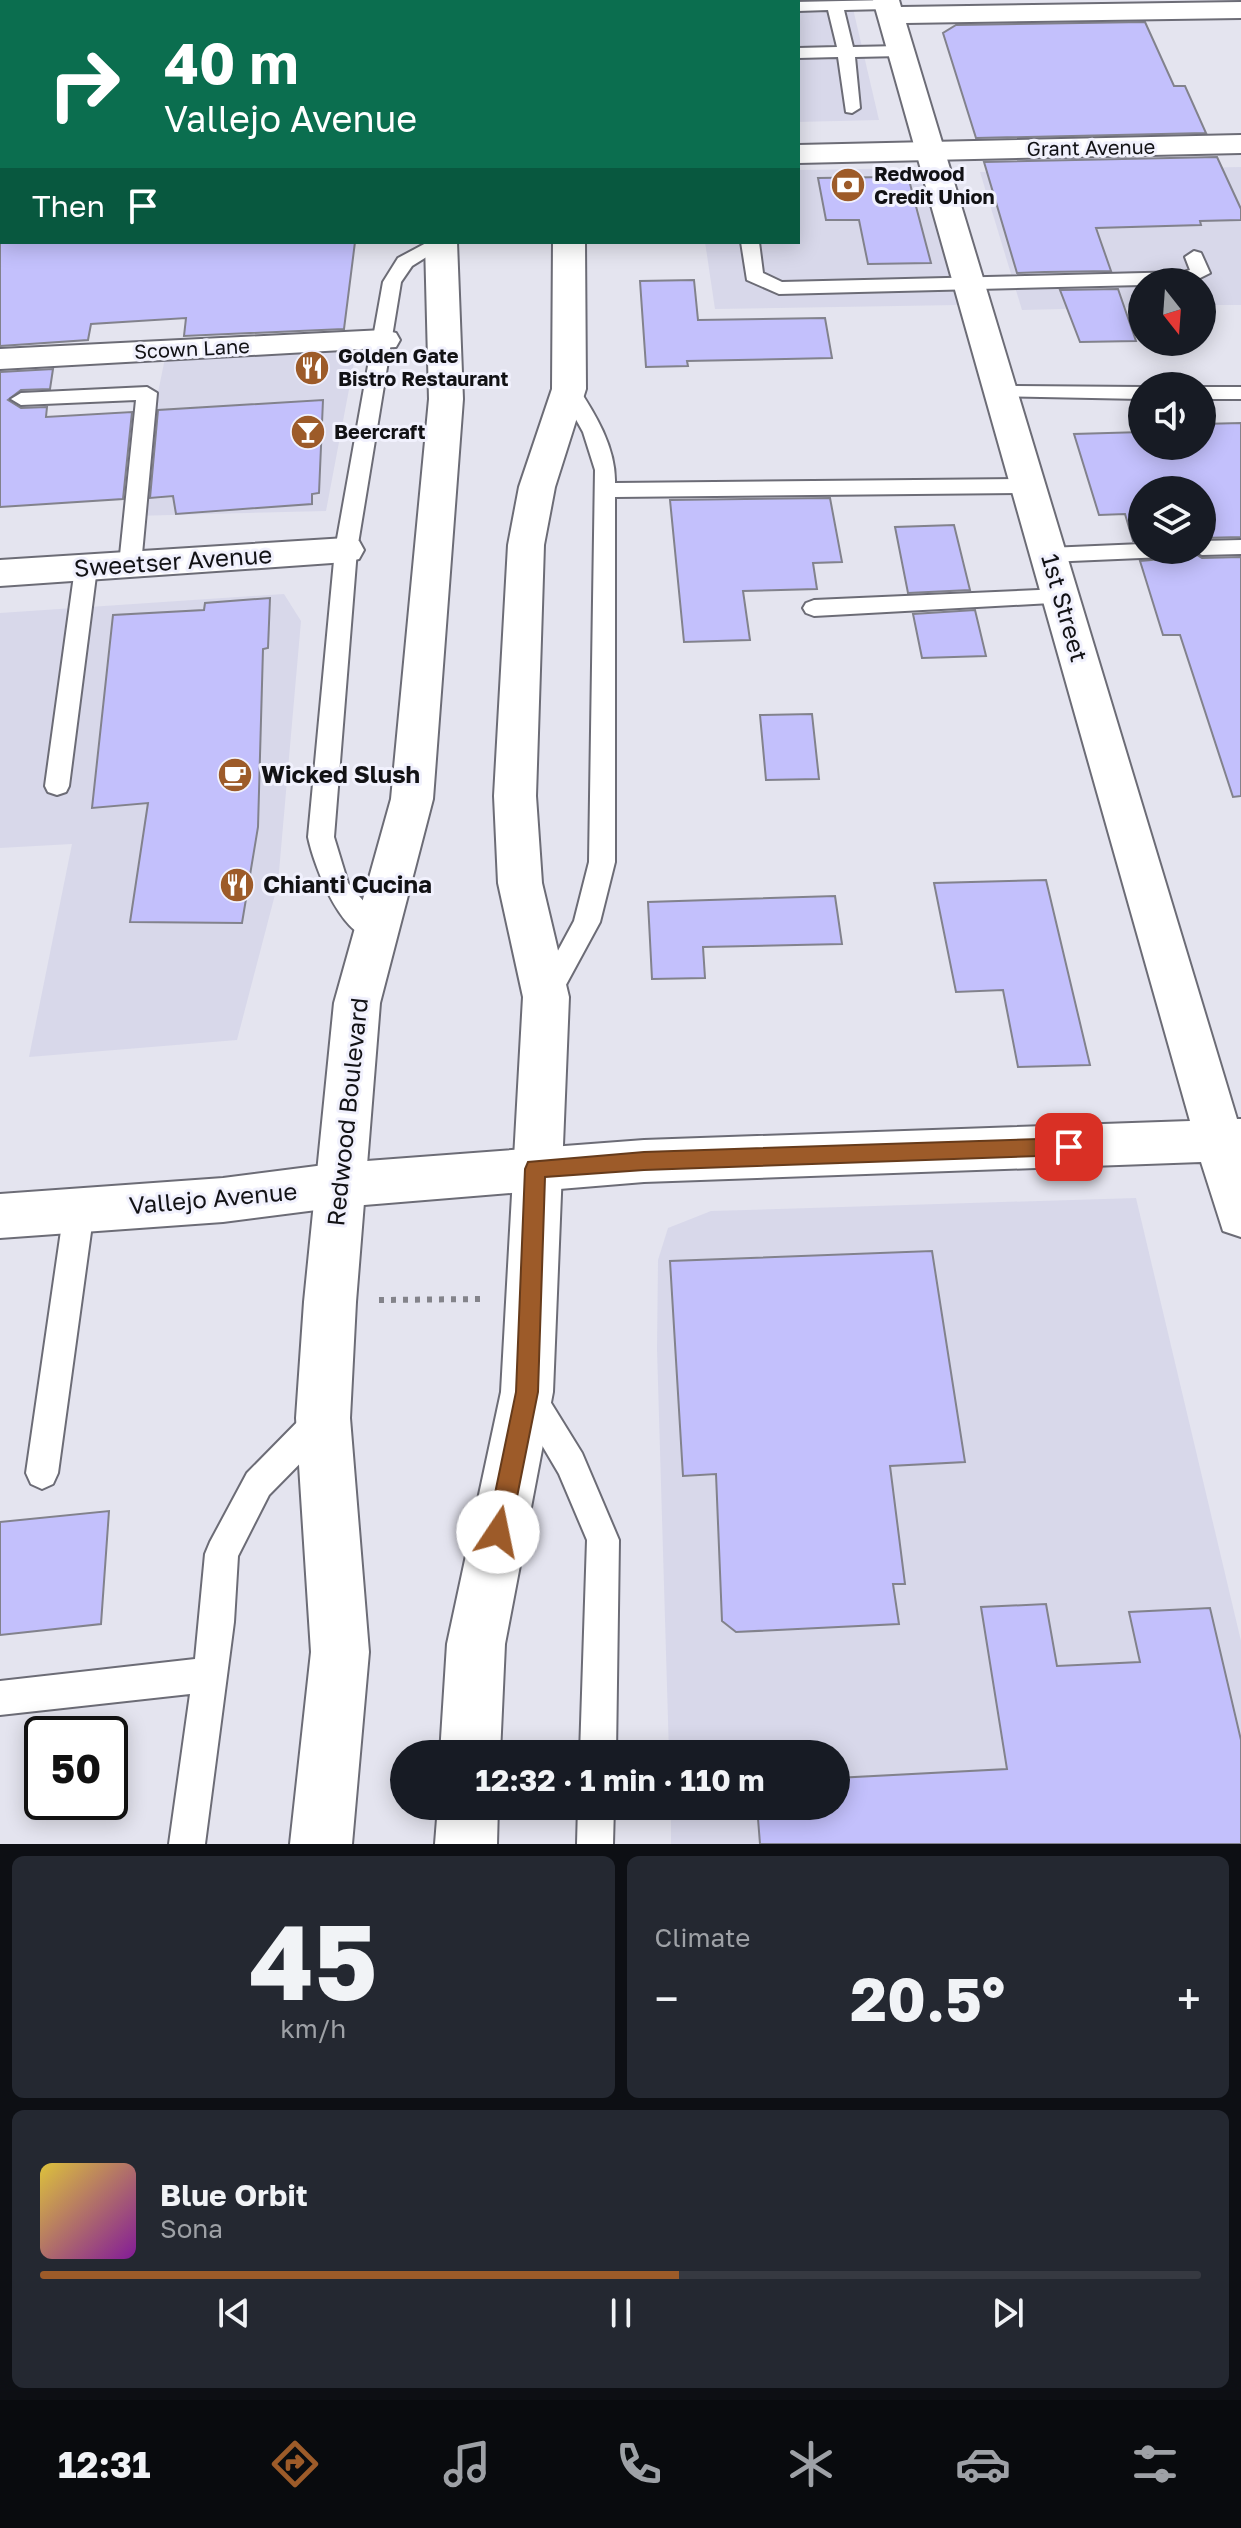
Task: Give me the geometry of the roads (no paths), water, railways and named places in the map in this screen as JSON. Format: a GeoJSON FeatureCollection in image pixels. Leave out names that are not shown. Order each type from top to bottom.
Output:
{"type":"FeatureCollection","features":[{"type":"Feature","properties":{"kind":"street"},"geometry":{"type":"LineString","coordinates":[[887,6],[1241,10]]}},
{"type":"Feature","properties":{"kind":"street","name":"1st Street"},"geometry":{"type":"LineString","coordinates":[[887,6],[1048,555],[1231,1141],[1241,1215]]}},
{"type":"Feature","properties":{"kind":"street","name":"Grant Avenue"},"geometry":{"type":"LineString","coordinates":[[800,154],[1241,144]]}},
{"type":"Feature","properties":{"kind":"street","name":"Redwood Boulevard"},"geometry":{"type":"LineString","coordinates":[[321,1844],[340,1652],[323,1418],[340,1185],[355,1019],[412,799],[446,399],[444,269],[440,244]]}},
{"type":"Feature","properties":{"kind":"street"},"geometry":{"type":"LineString","coordinates":[[471,1740],[476,1644],[527,1392],[535,1169],[546,997],[520,883],[515,796],[526,545],[537,487],[569,389],[569,244]]}},
{"type":"Feature","properties":{"kind":"street","name":"Scown Lane"},"geometry":{"type":"LineString","coordinates":[[0,359],[384,340]]}},
{"type":"Feature","properties":{"kind":"street","name":"Sweetser Avenue"},"geometry":{"type":"LineString","coordinates":[[0,573],[346,550]]}},
{"type":"Feature","properties":{"kind":"street","name":"Vallejo Avenue"},"geometry":{"type":"LineString","coordinates":[[0,1216],[223,1200],[340,1185],[644,1161],[1231,1141]]}},
{"type":"Feature","properties":{"kind":"street"},"geometry":{"type":"LineString","coordinates":[[466,1844],[467,1820]]}},
{"type":"Feature","properties":{"kind":"lane"},"geometry":{"type":"LineString","coordinates":[[835,5],[846,52],[852,108]]}},
{"type":"Feature","properties":{"kind":"lane"},"geometry":{"type":"LineString","coordinates":[[800,6],[887,6]]}},
{"type":"Feature","properties":{"kind":"lane"},"geometry":{"type":"LineString","coordinates":[[800,53],[901,51]]}},
{"type":"Feature","properties":{"kind":"lane"},"geometry":{"type":"LineString","coordinates":[[376,931],[343,902],[326,865],[321,837],[346,550],[392,282],[405,262],[436,244]]}},
{"type":"Feature","properties":{"kind":"lane"},"geometry":{"type":"LineString","coordinates":[[750,244],[754,276],[779,288],[1185,278],[1201,273],[1194,257]]}},
{"type":"Feature","properties":{"kind":"lane"},"geometry":{"type":"LineString","coordinates":[[546,997],[587,922],[602,862],[605,470],[593,432],[569,389]]}},
{"type":"Feature","properties":{"kind":"lane"},"geometry":{"type":"LineString","coordinates":[[1001,392],[1128,393]]}},
{"type":"Feature","properties":{"kind":"lane"},"geometry":{"type":"LineString","coordinates":[[21,399],[147,393],[130,565]]}},
{"type":"Feature","properties":{"kind":"lane"},"geometry":{"type":"LineString","coordinates":[[1216,393],[1241,393]]}},
{"type":"Feature","properties":{"kind":"lane"},"geometry":{"type":"LineString","coordinates":[[605,490],[1029,486]]}},
{"type":"Feature","properties":{"kind":"lane"},"geometry":{"type":"LineString","coordinates":[[1216,548],[1241,547]]}},
{"type":"Feature","properties":{"kind":"lane"},"geometry":{"type":"LineString","coordinates":[[1048,555],[1128,552]]}},
{"type":"Feature","properties":{"kind":"lane"},"geometry":{"type":"LineString","coordinates":[[57,786],[86,568]]}},
{"type":"Feature","properties":{"kind":"lane"},"geometry":{"type":"LineString","coordinates":[[814,608],[1061,597]]}},
{"type":"Feature","properties":{"kind":"lane"},"geometry":{"type":"LineString","coordinates":[[42,1473],[79,1210]]}},
{"type":"Feature","properties":{"kind":"lane"},"geometry":{"type":"LineString","coordinates":[[527,1392],[571,1464],[603,1540],[598,1740]]}},
{"type":"Feature","properties":{"kind":"lane"},"geometry":{"type":"LineString","coordinates":[[187,1844],[217,1622],[222,1554],[258,1484],[323,1418]]}},
{"type":"Feature","properties":{"kind":"lane"},"geometry":{"type":"LineString","coordinates":[[0,1698],[210,1675]]}},
{"type":"Feature","properties":{"kind":"lane"},"geometry":{"type":"LineString","coordinates":[[595,1844],[596,1820]]}},
{"type":"Feature","properties":{"kind":"place","name":"Redwood Credit Union"},"geometry":{"type":"Point","coordinates":[848,185]}},
{"type":"Feature","properties":{"kind":"place","name":"Golden Gate Bistro Restaurant"},"geometry":{"type":"Point","coordinates":[312,368]}},
{"type":"Feature","properties":{"kind":"place","name":"Beercraft"},"geometry":{"type":"Point","coordinates":[308,432]}},
{"type":"Feature","properties":{"kind":"place","name":"Wicked Slush"},"geometry":{"type":"Point","coordinates":[235,775]}},
{"type":"Feature","properties":{"kind":"place","name":"Chianti Cucina"},"geometry":{"type":"Point","coordinates":[237,885]}}]}
